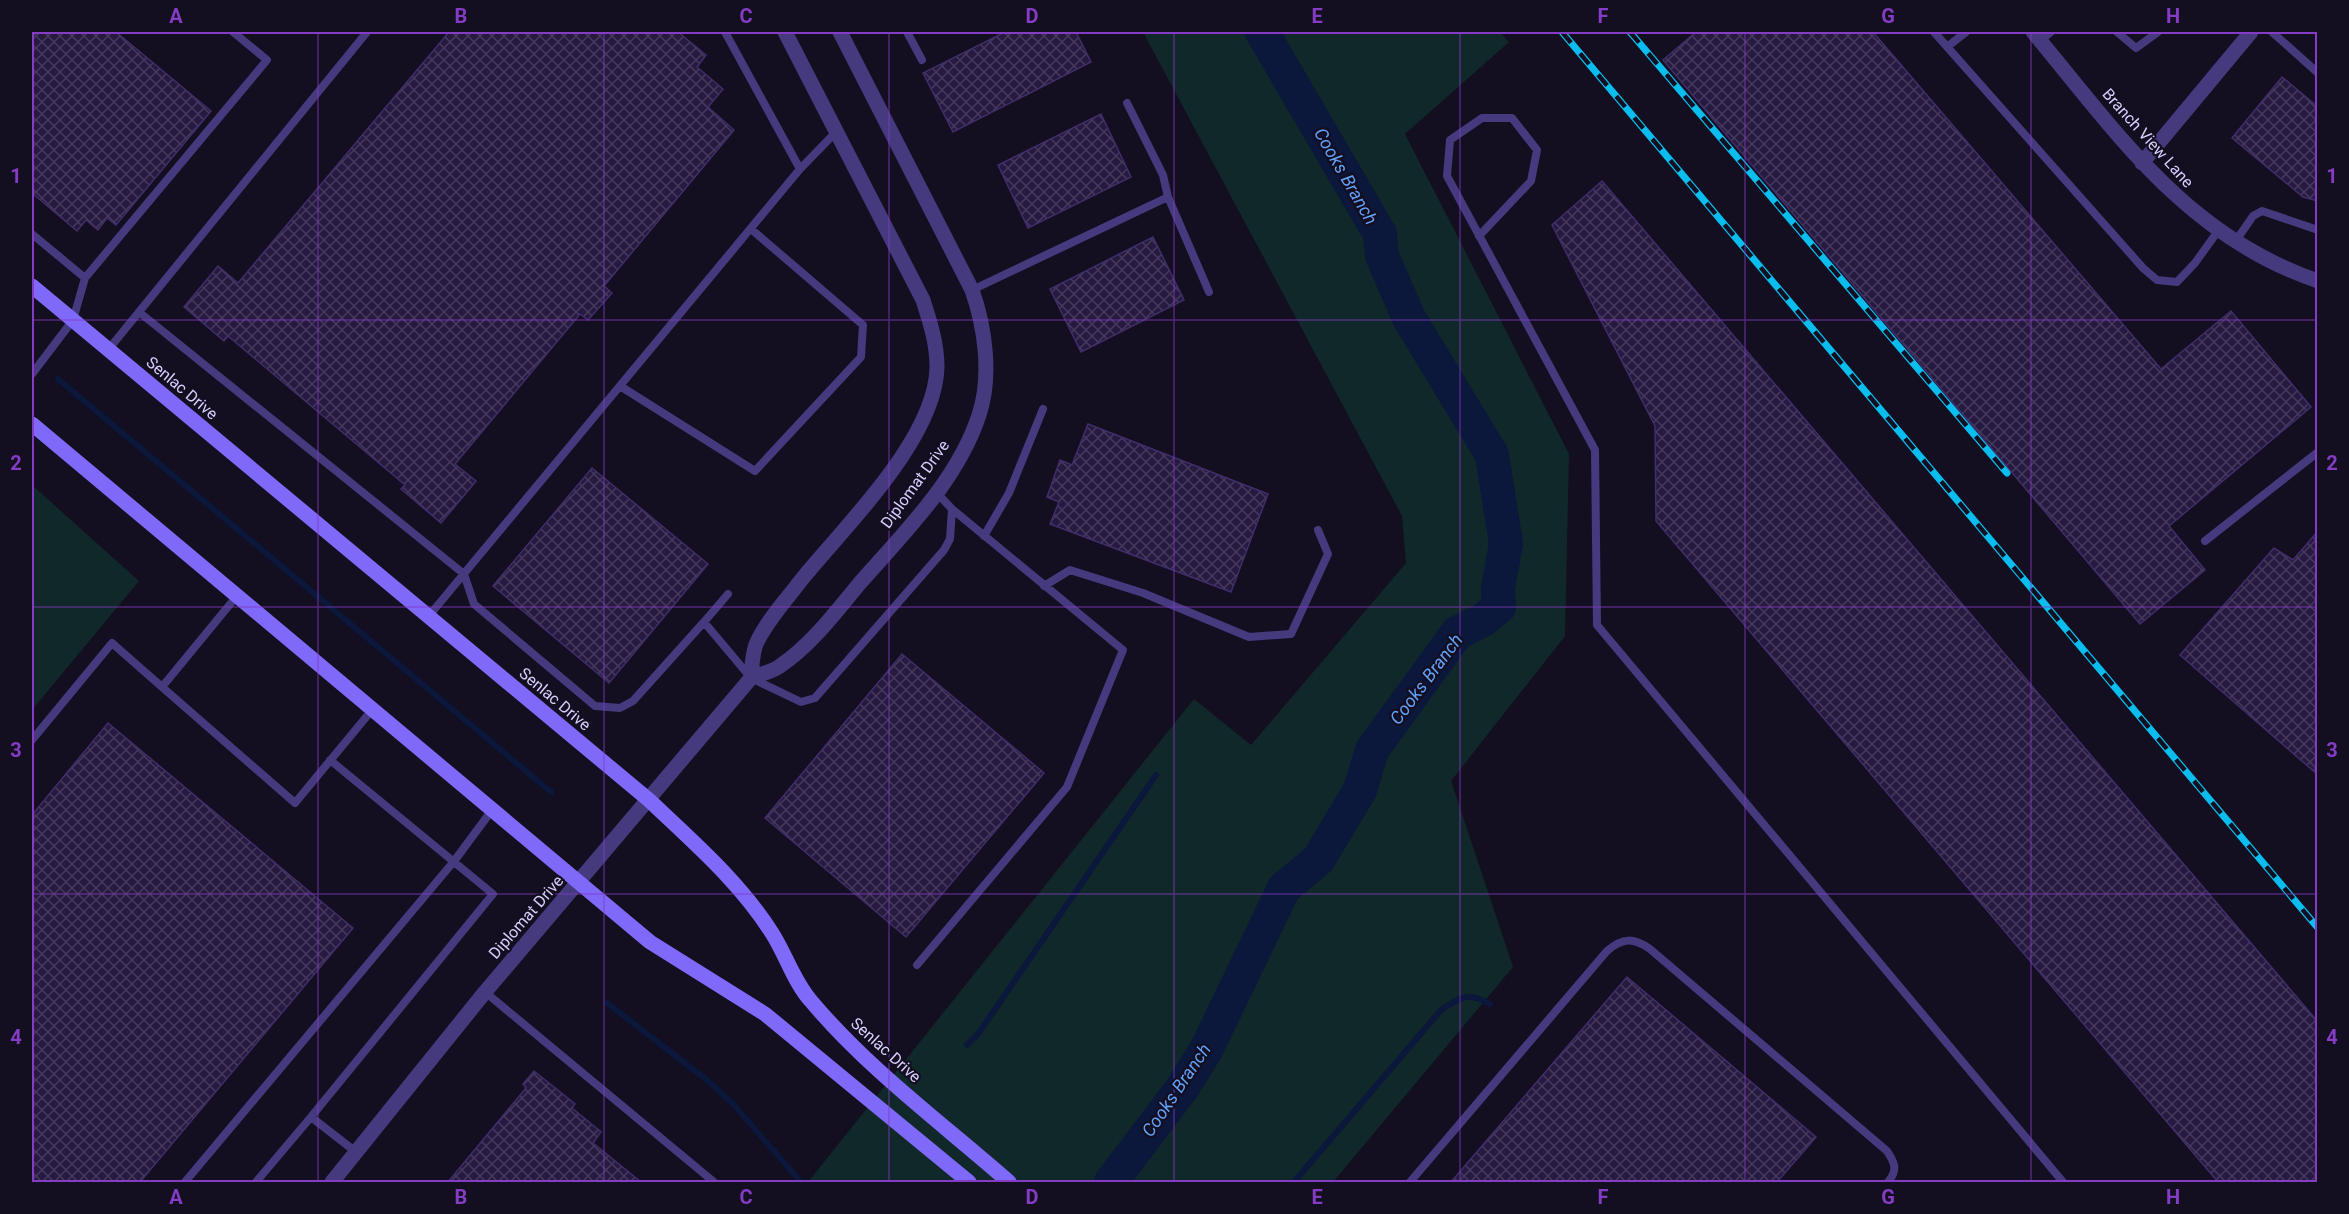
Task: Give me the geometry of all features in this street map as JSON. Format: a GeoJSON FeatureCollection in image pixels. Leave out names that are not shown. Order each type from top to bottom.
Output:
{"type":"FeatureCollection","features":[{"type":"Feature","properties":{"kind":"street","name":"Diplomat Drive"},"geometry":{"type":"LineString","coordinates":[[751,678],[756,644],[774,615],[898,464],[922,425],[934,393],[937,368],[935,336],[923,300],[785,32]]}},
{"type":"Feature","properties":{"kind":"street","name":"Diplomat Drive"},"geometry":{"type":"LineString","coordinates":[[332,1182],[485,992],[751,678],[779,667],[814,637],[936,492],[958,461],[980,414],[983,395],[982,334],[980,314],[972,290],[840,32]]}},
{"type":"Feature","properties":{"kind":"street"},"geometry":{"type":"LineString","coordinates":[[2142,163],[2251,32]]}},
{"type":"Feature","properties":{"kind":"street","name":"Branch View Lane"},"geometry":{"type":"LineString","coordinates":[[2041,35],[2142,163],[2194,213],[2235,243],[2318,281]]}},
{"type":"Feature","properties":{"kind":"street","name":"Senlac Drive"},"geometry":{"type":"LineString","coordinates":[[32,286],[649,800],[717,864],[743,893],[773,934],[816,1006],[850,1043],[1009,1182]]}},
{"type":"Feature","properties":{"kind":"street"},"geometry":{"type":"LineString","coordinates":[[32,424],[650,942],[765,1014],[967,1181]]}},
{"type":"Feature","properties":{"kind":"lane"},"geometry":{"type":"LineString","coordinates":[[32,374],[73,320],[84,278],[267,60],[233,32]]}},
{"type":"Feature","properties":{"kind":"lane"},"geometry":{"type":"LineString","coordinates":[[108,350],[367,32]]}},
{"type":"Feature","properties":{"kind":"lane"},"geometry":{"type":"LineString","coordinates":[[725,32],[800,169]]}},
{"type":"Feature","properties":{"kind":"lane"},"geometry":{"type":"LineString","coordinates":[[907,32],[922,60]]}},
{"type":"Feature","properties":{"kind":"lane"},"geometry":{"type":"LineString","coordinates":[[1934,32],[2143,268],[2157,280],[2177,282],[2195,263],[2218,231]]}},
{"type":"Feature","properties":{"kind":"lane"},"geometry":{"type":"LineString","coordinates":[[1947,47],[1966,32]]}},
{"type":"Feature","properties":{"kind":"lane"},"geometry":{"type":"LineString","coordinates":[[2117,32],[2136,48],[2158,32]]}},
{"type":"Feature","properties":{"kind":"lane"},"geometry":{"type":"LineString","coordinates":[[2272,32],[2318,73]]}},
{"type":"Feature","properties":{"kind":"lane"},"geometry":{"type":"LineString","coordinates":[[1127,103],[1163,176],[1168,197],[1209,292]]}},
{"type":"Feature","properties":{"kind":"lane"},"geometry":{"type":"LineString","coordinates":[[1479,236],[1531,181],[1537,150],[1512,118],[1482,118],[1450,140],[1447,176],[1479,236],[1595,450],[1597,625],[2063,1182]]}},
{"type":"Feature","properties":{"kind":"lane"},"geometry":{"type":"LineString","coordinates":[[428,617],[800,169],[837,131]]}},
{"type":"Feature","properties":{"kind":"lane"},"geometry":{"type":"LineString","coordinates":[[972,290],[1168,197]]}},
{"type":"Feature","properties":{"kind":"lane"},"geometry":{"type":"LineString","coordinates":[[2235,243],[2253,216],[2262,211],[2318,230]]}},
{"type":"Feature","properties":{"kind":"lane"},"geometry":{"type":"LineString","coordinates":[[620,386],[755,471],[861,357],[864,325],[751,229]]}},
{"type":"Feature","properties":{"kind":"lane"},"geometry":{"type":"LineString","coordinates":[[32,234],[84,278]]}},
{"type":"Feature","properties":{"kind":"lane"},"geometry":{"type":"LineString","coordinates":[[139,312],[464,574],[474,604],[594,706],[620,708],[633,701],[728,594]]}},
{"type":"Feature","properties":{"kind":"lane"},"geometry":{"type":"LineString","coordinates":[[984,536],[1010,493],[1043,409]]}},
{"type":"Feature","properties":{"kind":"lane"},"geometry":{"type":"LineString","coordinates":[[2205,541],[2318,452]]}},
{"type":"Feature","properties":{"kind":"lane"},"geometry":{"type":"LineString","coordinates":[[917,965],[1067,788],[1123,650],[952,509],[936,492]]}},
{"type":"Feature","properties":{"kind":"lane"},"geometry":{"type":"LineString","coordinates":[[704,622],[751,678],[801,702],[814,698],[944,550],[950,539],[952,509]]}},
{"type":"Feature","properties":{"kind":"lane"},"geometry":{"type":"LineString","coordinates":[[1044,586],[1070,570],[1143,593],[1249,638],[1291,634],[1328,554],[1318,530]]}},
{"type":"Feature","properties":{"kind":"lane"},"geometry":{"type":"LineString","coordinates":[[162,687],[236,597]]}},
{"type":"Feature","properties":{"kind":"lane"},"geometry":{"type":"LineString","coordinates":[[32,740],[112,643],[295,803],[372,710]]}},
{"type":"Feature","properties":{"kind":"lane"},"geometry":{"type":"LineString","coordinates":[[256,1182],[493,894],[455,860],[330,760]]}},
{"type":"Feature","properties":{"kind":"lane"},"geometry":{"type":"LineString","coordinates":[[185,1182],[455,860],[492,810]]}},
{"type":"Feature","properties":{"kind":"lane"},"geometry":{"type":"LineString","coordinates":[[1410,1182],[1608,951],[1617,942],[1628,939],[1638,941],[1650,949],[1887,1151],[1895,1162],[1895,1174],[1888,1182]]}},
{"type":"Feature","properties":{"kind":"lane"},"geometry":{"type":"LineString","coordinates":[[485,992],[714,1182]]}},
{"type":"Feature","properties":{"kind":"lane"},"geometry":{"type":"LineString","coordinates":[[311,1117],[356,1152]]}},
{"type":"Feature","properties":{"kind":"green space"},"geometry":{"type":"Polygon","coordinates":[[[1143,32],[1500,32],[1509,42],[1405,134],[1569,454],[1565,636],[1451,781],[1513,967],[1333,1182],[808,1182],[1194,699],[1251,745],[1406,563],[1402,516],[1143,32]]]}},
{"type":"Feature","properties":{"kind":"green space"},"geometry":{"type":"Polygon","coordinates":[[[32,485],[139,581],[32,710],[32,485]]]}},
{"type":"Feature","properties":{"kind":"building"},"geometry":{"type":"Polygon","coordinates":[[[32,32],[116,32],[211,111],[116,225],[107,218],[98,230],[86,220],[77,231],[32,193],[32,32]]]}},
{"type":"Feature","properties":{"kind":"building"},"geometry":{"type":"Polygon","coordinates":[[[449,32],[678,32],[706,55],[697,67],[723,89],[708,107],[734,130],[604,286],[612,293],[588,320],[580,314],[455,464],[476,481],[441,523],[401,489],[405,485],[228,336],[224,341],[184,307],[218,266],[238,283],[449,32]]]}},
{"type":"Feature","properties":{"kind":"building"},"geometry":{"type":"Polygon","coordinates":[[[1005,32],[1076,32],[1091,62],[953,132],[923,73],[1005,32]]]}},
{"type":"Feature","properties":{"kind":"building"},"geometry":{"type":"Polygon","coordinates":[[[1696,32],[1873,32],[2161,369],[2231,311],[2311,407],[2169,526],[2205,570],[2140,624],[1663,60],[1696,32]]]}},
{"type":"Feature","properties":{"kind":"building"},"geometry":{"type":"Polygon","coordinates":[[[2282,77],[2318,107],[2318,201],[2303,197],[2232,138],[2282,77]]]}},
{"type":"Feature","properties":{"kind":"building"},"geometry":{"type":"Polygon","coordinates":[[[1101,114],[1131,177],[1028,228],[998,165],[1101,114]]]}},
{"type":"Feature","properties":{"kind":"building"},"geometry":{"type":"Polygon","coordinates":[[[1602,181],[2318,1022],[2318,1182],[2218,1182],[1656,521],[1655,426],[1552,225],[1602,181]]]}},
{"type":"Feature","properties":{"kind":"building"},"geometry":{"type":"Polygon","coordinates":[[[1153,237],[1184,300],[1081,352],[1050,289],[1153,237]]]}},
{"type":"Feature","properties":{"kind":"building"},"geometry":{"type":"Polygon","coordinates":[[[1088,424],[1268,494],[1231,592],[1050,524],[1059,502],[1047,497],[1060,460],[1072,465],[1088,424]]]}},
{"type":"Feature","properties":{"kind":"building"},"geometry":{"type":"Polygon","coordinates":[[[592,468],[708,564],[609,683],[493,586],[592,468]]]}},
{"type":"Feature","properties":{"kind":"building"},"geometry":{"type":"Polygon","coordinates":[[[2318,531],[2318,775],[2180,655],[2274,548],[2293,560],[2318,531]]]}},
{"type":"Feature","properties":{"kind":"building"},"geometry":{"type":"Polygon","coordinates":[[[902,654],[1044,773],[906,937],[765,818],[902,654]]]}},
{"type":"Feature","properties":{"kind":"building"},"geometry":{"type":"Polygon","coordinates":[[[108,723],[353,928],[140,1182],[32,1182],[32,815],[108,723]]]}},
{"type":"Feature","properties":{"kind":"building"},"geometry":{"type":"Polygon","coordinates":[[[1627,977],[1816,1137],[1777,1182],[1451,1182],[1627,977]]]}},
{"type":"Feature","properties":{"kind":"building"},"geometry":{"type":"Polygon","coordinates":[[[534,1071],[575,1104],[572,1108],[601,1132],[593,1143],[641,1182],[448,1182],[526,1088],[523,1084],[534,1071]]]}},
{"type":"Feature","properties":{"kind":"waterway","name":"Cooks Branch"},"geometry":{"type":"LineString","coordinates":[[1111,1182],[1183,1087],[1207,1048],[1284,888],[1318,860],[1360,790],[1372,750],[1457,633],[1483,620],[1499,607],[1498,588],[1506,544],[1492,455],[1409,318],[1382,256],[1380,234],[1262,32]]}},
{"type":"Feature","properties":{"kind":"waterway"},"geometry":{"type":"LineString","coordinates":[[58,379],[551,792]]}},
{"type":"Feature","properties":{"kind":"waterway"},"geometry":{"type":"LineString","coordinates":[[967,1045],[978,1034],[1156,775]]}},
{"type":"Feature","properties":{"kind":"waterway"},"geometry":{"type":"LineString","coordinates":[[1294,1182],[1441,1010],[1464,997],[1475,998],[1490,1004]]}},
{"type":"Feature","properties":{"kind":"waterway"},"geometry":{"type":"LineString","coordinates":[[607,1003],[707,1080],[733,1104],[801,1182]]}},
{"type":"Feature","properties":{"kind":"railway"},"geometry":{"type":"LineString","coordinates":[[1562,32],[2318,928]]}},
{"type":"Feature","properties":{"kind":"railway"},"geometry":{"type":"LineString","coordinates":[[1630,32],[2007,473]]}}]}
